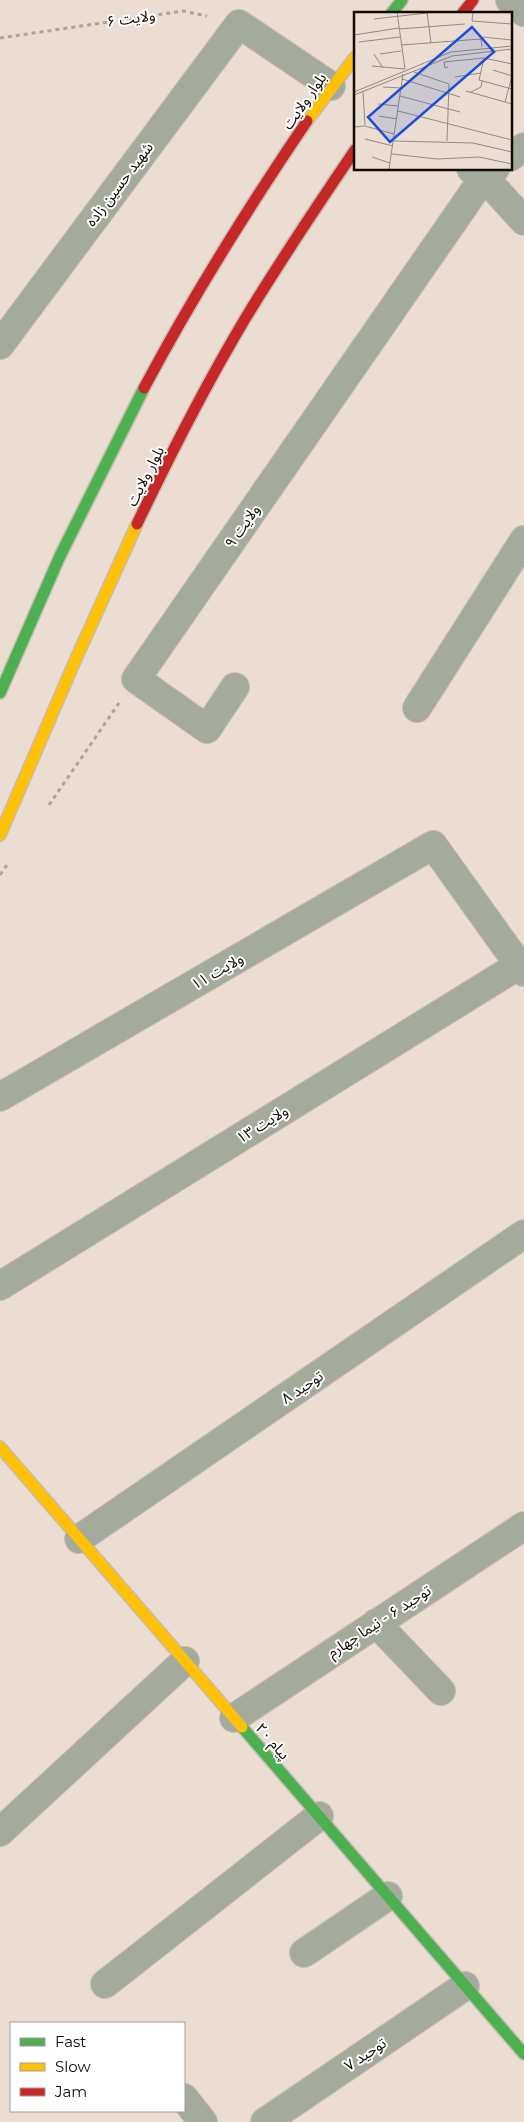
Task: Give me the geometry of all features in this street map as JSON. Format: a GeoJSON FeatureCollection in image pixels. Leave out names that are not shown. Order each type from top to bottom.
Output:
{"type":"FeatureCollection","features":[{"type":"Feature","properties":{"kind":"main road"},"geometry":{"type":"LineString","coordinates":[[393,12],[402,0]]}},
{"type":"Feature","properties":{"kind":"main road"},"geometry":{"type":"LineString","coordinates":[[464,12],[473,0]]}},
{"type":"Feature","properties":{"kind":"main road","name":"بلوار ولایت"},"geometry":{"type":"LineString","coordinates":[[0,693],[86,502],[164,349],[244,214],[331,86],[354,58]]}},
{"type":"Feature","properties":{"kind":"main road","name":"بلوار ولایت"},"geometry":{"type":"LineString","coordinates":[[0,835],[136,526],[212,377],[291,244],[354,151]]}},
{"type":"Feature","properties":{"kind":"main road","name":"پیام ۲۰"},"geometry":{"type":"LineString","coordinates":[[1,1450],[524,2054]]}},
{"type":"Feature","properties":{"kind":"street"},"geometry":{"type":"LineString","coordinates":[[510,0],[524,12]]}},
{"type":"Feature","properties":{"kind":"street"},"geometry":{"type":"LineString","coordinates":[[239,24],[331,86]]}},
{"type":"Feature","properties":{"kind":"street","name":"شهید حسین زاده"},"geometry":{"type":"LineString","coordinates":[[0,344],[239,24]]}},
{"type":"Feature","properties":{"kind":"street"},"geometry":{"type":"LineString","coordinates":[[512,156],[524,147]]}},
{"type":"Feature","properties":{"kind":"street"},"geometry":{"type":"LineString","coordinates":[[483,171],[524,221]]}},
{"type":"Feature","properties":{"kind":"street","name":"ولایت ۹"},"geometry":{"type":"LineString","coordinates":[[136,679],[483,171]]}},
{"type":"Feature","properties":{"kind":"street"},"geometry":{"type":"LineString","coordinates":[[417,708],[524,540]]}},
{"type":"Feature","properties":{"kind":"street"},"geometry":{"type":"LineString","coordinates":[[136,679],[207,729],[235,687]]}},
{"type":"Feature","properties":{"kind":"street","name":"ولایت ۱۱"},"geometry":{"type":"LineString","coordinates":[[0,1097],[433,845],[522,966]]}},
{"type":"Feature","properties":{"kind":"street","name":"ولایت ۱۳"},"geometry":{"type":"LineString","coordinates":[[0,1286],[522,966]]}},
{"type":"Feature","properties":{"kind":"street","name":"توحید ۸"},"geometry":{"type":"LineString","coordinates":[[79,1539],[524,1234]]}},
{"type":"Feature","properties":{"kind":"street","name":"توحید ۶ - نیما چهارم"},"geometry":{"type":"LineString","coordinates":[[234,1718],[376,1623],[521,1532]]}},
{"type":"Feature","properties":{"kind":"street"},"geometry":{"type":"LineString","coordinates":[[376,1623],[441,1692]]}},
{"type":"Feature","properties":{"kind":"street"},"geometry":{"type":"LineString","coordinates":[[0,1832],[185,1662]]}},
{"type":"Feature","properties":{"kind":"street"},"geometry":{"type":"LineString","coordinates":[[105,1984],[319,1816]]}},
{"type":"Feature","properties":{"kind":"street"},"geometry":{"type":"LineString","coordinates":[[304,1953],[388,1896]]}},
{"type":"Feature","properties":{"kind":"street","name":"توحید ۷"},"geometry":{"type":"LineString","coordinates":[[265,2122],[465,1986]]}},
{"type":"Feature","properties":{"kind":"street"},"geometry":{"type":"LineString","coordinates":[[185,2099],[203,2122]]}},
{"type":"Feature","properties":{"kind":"path","name":"ولایت ۶"},"geometry":{"type":"LineString","coordinates":[[0,38],[183,11],[239,24]]}},
{"type":"Feature","properties":{"kind":"path"},"geometry":{"type":"LineString","coordinates":[[45,810],[136,679]]}},
{"type":"Feature","properties":{"kind":"path"},"geometry":{"type":"LineString","coordinates":[[0,875],[11,859]]}},
{"type":"Feature","properties":{"kind":"traffic: fast"},"geometry":{"type":"LineString","coordinates":[[393,12],[402,0]]}},
{"type":"Feature","properties":{"kind":"traffic: fast"},"geometry":{"type":"LineString","coordinates":[[0,693],[60,556],[144,388]]}},
{"type":"Feature","properties":{"kind":"traffic: fast"},"geometry":{"type":"LineString","coordinates":[[242,1727],[524,2054]]}},
{"type":"Feature","properties":{"kind":"traffic: slow"},"geometry":{"type":"LineString","coordinates":[[307,121],[354,58]]}},
{"type":"Feature","properties":{"kind":"traffic: slow"},"geometry":{"type":"LineString","coordinates":[[0,835],[75,661],[137,524]]}},
{"type":"Feature","properties":{"kind":"traffic: slow"},"geometry":{"type":"LineString","coordinates":[[0,1447],[242,1727]]}},
{"type":"Feature","properties":{"kind":"traffic: jam"},"geometry":{"type":"LineString","coordinates":[[464,12],[473,0]]}},
{"type":"Feature","properties":{"kind":"traffic: jam"},"geometry":{"type":"LineString","coordinates":[[144,388],[222,253],[307,121]]}},
{"type":"Feature","properties":{"kind":"traffic: jam"},"geometry":{"type":"LineString","coordinates":[[137,524],[188,421],[230,344],[285,255],[354,152]]}}]}
